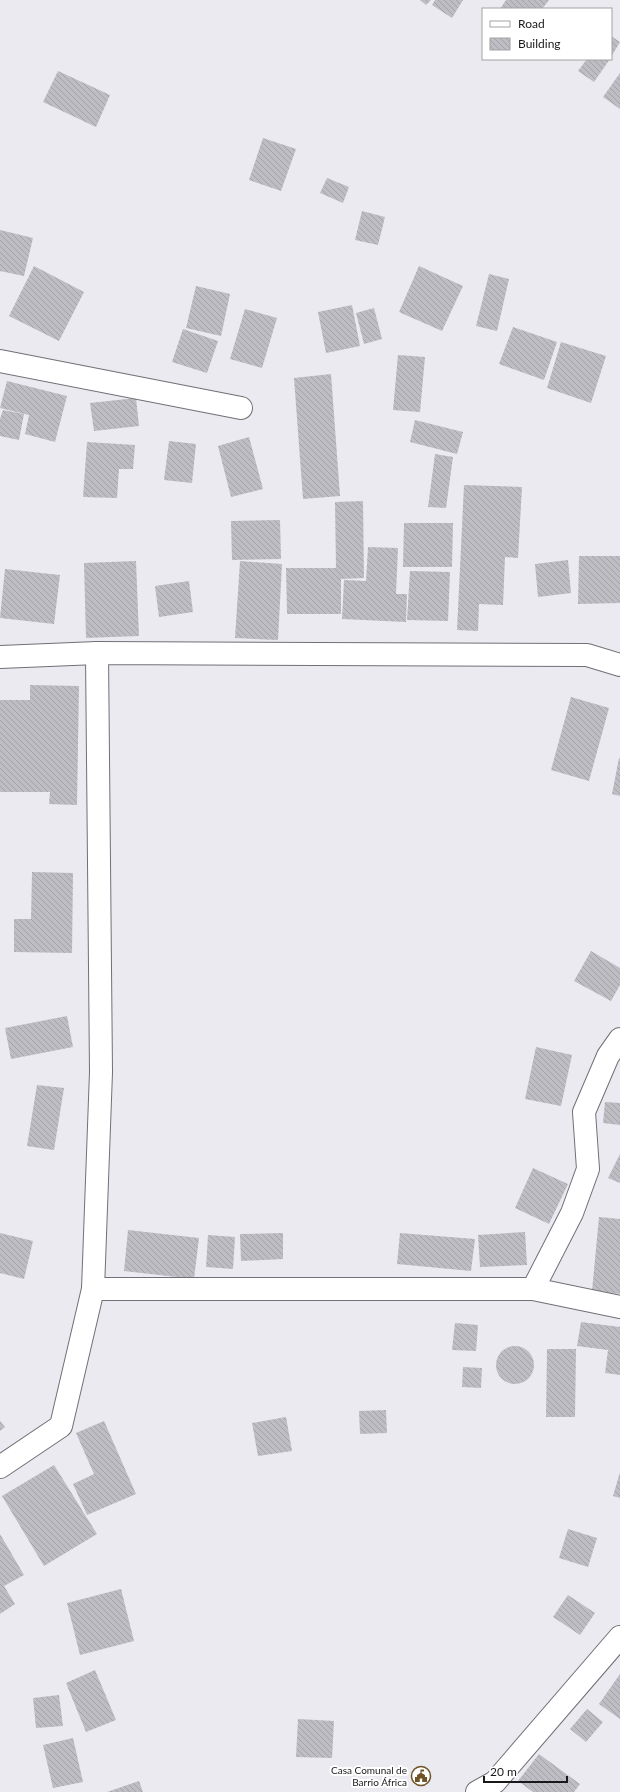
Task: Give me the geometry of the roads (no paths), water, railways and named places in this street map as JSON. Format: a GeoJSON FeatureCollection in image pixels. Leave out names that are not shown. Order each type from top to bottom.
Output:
{"type":"FeatureCollection","features":[{"type":"Feature","properties":{"kind":"street"},"geometry":{"type":"LineString","coordinates":[[0,361],[241,408]]}},
{"type":"Feature","properties":{"kind":"street"},"geometry":{"type":"LineString","coordinates":[[0,657],[97,653],[587,655],[620,665]]}},
{"type":"Feature","properties":{"kind":"street"},"geometry":{"type":"LineString","coordinates":[[0,1467],[61,1426],[93,1289],[101,1072],[97,653]]}},
{"type":"Feature","properties":{"kind":"street"},"geometry":{"type":"LineString","coordinates":[[533,1289],[572,1213],[588,1169],[584,1112],[608,1056],[620,1039]]}},
{"type":"Feature","properties":{"kind":"street"},"geometry":{"type":"LineString","coordinates":[[93,1289],[533,1289],[620,1307]]}},
{"type":"Feature","properties":{"kind":"street"},"geometry":{"type":"LineString","coordinates":[[477,1792],[495,1782],[620,1637]]}},
{"type":"Feature","properties":{"kind":"place","name":"Casa Comunal de Barrio África"},"geometry":{"type":"Point","coordinates":[421,1776]}}]}
